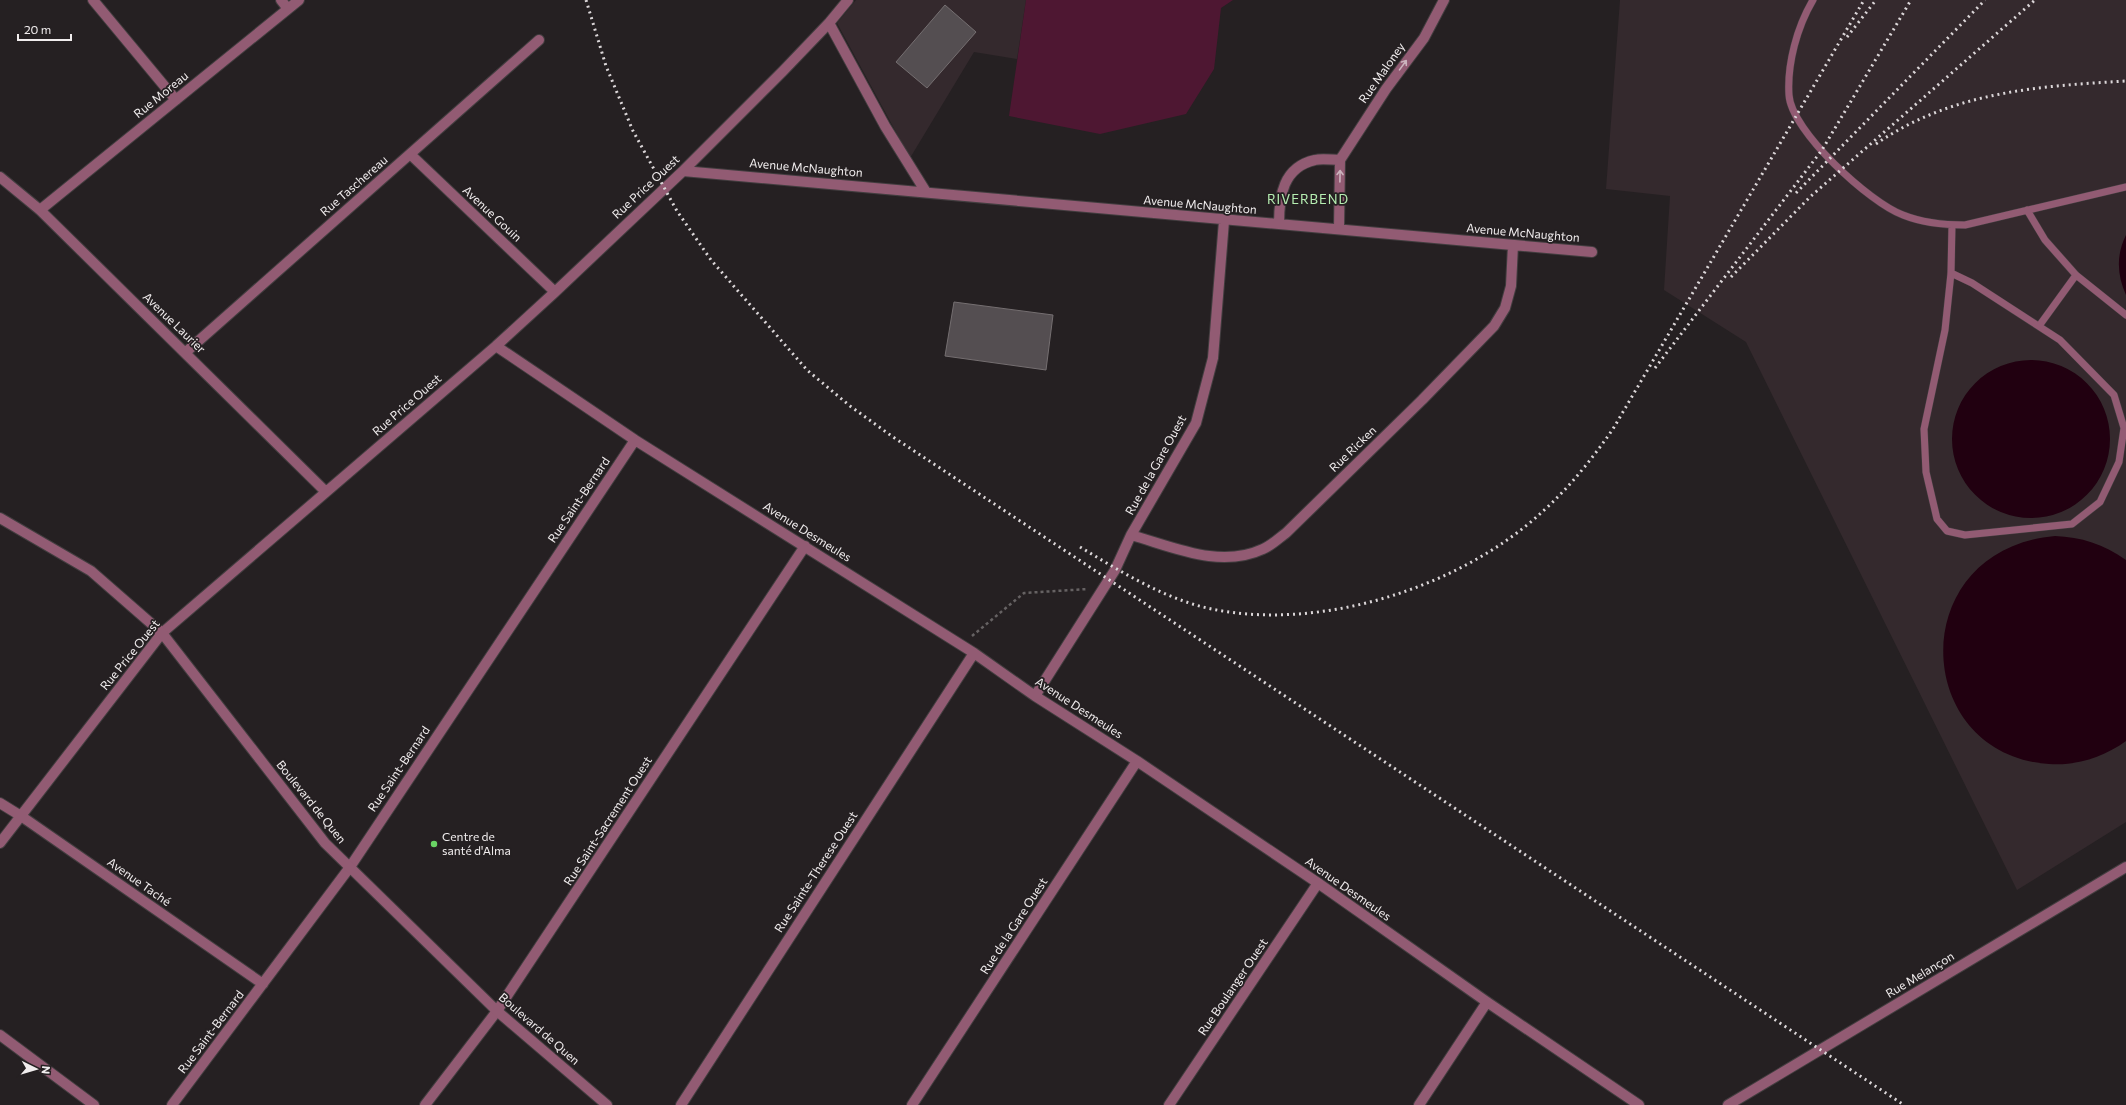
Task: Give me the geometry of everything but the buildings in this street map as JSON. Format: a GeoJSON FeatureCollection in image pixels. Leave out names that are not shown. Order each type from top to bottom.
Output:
{"type":"FeatureCollection","features":[{"type":"Feature","properties":{"kind":"street"},"geometry":{"type":"LineString","coordinates":[[93,0],[176,100]]}},
{"type":"Feature","properties":{"kind":"street"},"geometry":{"type":"LineString","coordinates":[[281,0],[288,9]]}},
{"type":"Feature","properties":{"kind":"street","name":"Rue Moreau"},"geometry":{"type":"LineString","coordinates":[[40,210],[299,0]]}},
{"type":"Feature","properties":{"kind":"street","name":"Rue Price Ouest"},"geometry":{"type":"LineString","coordinates":[[0,843],[162,633],[496,346],[555,292],[683,171],[829,23],[848,0]]}},
{"type":"Feature","properties":{"kind":"street","name":"Rue Maloney"},"geometry":{"type":"LineString","coordinates":[[1340,160],[1386,89],[1424,38],[1444,0]]}},
{"type":"Feature","properties":{"kind":"street"},"geometry":{"type":"LineString","coordinates":[[829,23],[885,126],[926,192]]}},
{"type":"Feature","properties":{"kind":"street","name":"Rue Taschereau"},"geometry":{"type":"LineString","coordinates":[[186,352],[539,40]]}},
{"type":"Feature","properties":{"kind":"street","name":"Avenue Gouin"},"geometry":{"type":"LineString","coordinates":[[410,154],[555,292]]}},
{"type":"Feature","properties":{"kind":"street"},"geometry":{"type":"LineString","coordinates":[[1279,224],[1279,208],[1283,189],[1295,167],[1316,159],[1340,160],[1339,229]]}},
{"type":"Feature","properties":{"kind":"street","name":"Avenue McNaughton"},"geometry":{"type":"LineString","coordinates":[[683,171],[926,192],[1224,221],[1339,229],[1592,252]]}},
{"type":"Feature","properties":{"kind":"street","name":"Avenue Laurier"},"geometry":{"type":"LineString","coordinates":[[0,177],[40,210],[186,352],[326,492]]}},
{"type":"Feature","properties":{"kind":"street","name":"Rue de la Gare Ouest"},"geometry":{"type":"LineString","coordinates":[[1035,696],[1116,568],[1131,535],[1196,423],[1213,358],[1224,221]]}},
{"type":"Feature","properties":{"kind":"street","name":"Rue Ricken"},"geometry":{"type":"LineString","coordinates":[[1131,535],[1214,558],[1238,557],[1264,549],[1286,533],[1422,400],[1494,326],[1505,308],[1511,286],[1513,245]]}},
{"type":"Feature","properties":{"kind":"street","name":"Avenue Desmeules"},"geometry":{"type":"LineString","coordinates":[[496,346],[635,440],[974,653],[1035,696],[1137,761],[1318,883],[1487,1002],[1639,1105]]}},
{"type":"Feature","properties":{"kind":"street","name":"Rue Saint-Bernard"},"geometry":{"type":"LineString","coordinates":[[172,1105],[350,867],[635,440]]}},
{"type":"Feature","properties":{"kind":"street","name":"Boulevard de Quen"},"geometry":{"type":"LineString","coordinates":[[0,518],[91,571],[162,633],[324,843],[497,1011],[607,1105]]}},
{"type":"Feature","properties":{"kind":"street","name":"Rue Saint-Sacrement Ouest"},"geometry":{"type":"LineString","coordinates":[[425,1105],[497,1011],[805,546]]}},
{"type":"Feature","properties":{"kind":"street","name":"Rue Sainte-Therese Ouest"},"geometry":{"type":"LineString","coordinates":[[681,1105],[974,653]]}},
{"type":"Feature","properties":{"kind":"street","name":"Rue de la Gare Ouest"},"geometry":{"type":"LineString","coordinates":[[912,1105],[1137,761]]}},
{"type":"Feature","properties":{"kind":"street","name":"Avenue Taché"},"geometry":{"type":"LineString","coordinates":[[0,803],[263,984]]}},
{"type":"Feature","properties":{"kind":"street","name":"Rue Melançon"},"geometry":{"type":"LineString","coordinates":[[1728,1105],[2126,867]]}},
{"type":"Feature","properties":{"kind":"street","name":"Rue Boulanger Ouest"},"geometry":{"type":"LineString","coordinates":[[1169,1105],[1318,883]]}},
{"type":"Feature","properties":{"kind":"street"},"geometry":{"type":"LineString","coordinates":[[1419,1105],[1487,1002]]}},
{"type":"Feature","properties":{"kind":"street"},"geometry":{"type":"LineString","coordinates":[[0,1035],[94,1105]]}},
{"type":"Feature","properties":{"kind":"lane"},"geometry":{"type":"LineString","coordinates":[[1813,0],[1806,12],[1793,50],[1789,96],[1795,118],[1830,159],[1873,199],[1902,215],[1939,225],[1965,225],[2126,187]]}},
{"type":"Feature","properties":{"kind":"lane"},"geometry":{"type":"LineString","coordinates":[[2027,210],[2045,240],[2076,275],[2126,315]]}},
{"type":"Feature","properties":{"kind":"lane"},"geometry":{"type":"LineString","coordinates":[[1951,273],[1972,283],[2060,340],[2114,395],[2124,428],[2123,448],[2119,462],[2100,502],[2072,524],[1965,535],[1947,531],[1936,519],[1928,479],[1924,429],[1945,330],[1951,273],[1952,225]]}},
{"type":"Feature","properties":{"kind":"lane"},"geometry":{"type":"LineString","coordinates":[[2039,326],[2076,275]]}},
{"type":"Feature","properties":{"kind":"path"},"geometry":{"type":"LineString","coordinates":[[961,645],[1024,593],[1104,587]]}},
{"type":"Feature","properties":{"kind":"shaded area"},"geometry":{"type":"Polygon","coordinates":[[[856,0],[1026,0],[1017,59],[974,52],[910,158],[837,23],[856,0]]]}},
{"type":"Feature","properties":{"kind":"shaded area"},"geometry":{"type":"Polygon","coordinates":[[[1026,0],[1233,0],[1221,8],[1214,69],[1186,114],[1100,134],[1009,116],[1026,0]]]}},
{"type":"Feature","properties":{"kind":"shaded area"},"geometry":{"type":"Polygon","coordinates":[[[1620,0],[2126,0],[2126,822],[2017,890],[1746,342],[1664,290],[1670,196],[1606,189],[1620,0]]]}},
{"type":"Feature","properties":{"kind":"shaded area"},"geometry":{"type":"Polygon","coordinates":[[[2126,235],[2126,295],[2119,272],[2119,258],[2126,235]]]}},
{"type":"Feature","properties":{"kind":"shaded area"},"geometry":{"type":"Polygon","coordinates":[[[2031,360],[2061,366],[2087,383],[2104,409],[2110,439],[2104,469],[2087,495],[2061,512],[2031,518],[2001,512],[1975,495],[1958,469],[1952,439],[1958,409],[1975,383],[2001,366],[2031,360]]]}},
{"type":"Feature","properties":{"kind":"shaded area"},"geometry":{"type":"Polygon","coordinates":[[[2055,536],[2092,542],[2118,554],[2126,560],[2126,741],[2109,752],[2070,764],[2049,764],[2003,752],[1970,727],[1950,692],[1943,652],[1950,612],[1971,576],[2005,549],[2055,536]]]}},
{"type":"Feature","properties":{"kind":"railway"},"geometry":{"type":"LineString","coordinates":[[586,0],[606,66],[633,131],[677,211],[711,260],[807,370],[850,406],[893,437],[1904,1105]]}},
{"type":"Feature","properties":{"kind":"railway"},"geometry":{"type":"LineString","coordinates":[[1080,547],[1141,582],[1190,603],[1207,608],[1250,614],[1294,614],[1339,609],[1384,598],[1428,583],[1470,563],[1508,540],[1541,513],[1561,494],[1613,429],[1864,0]]}},
{"type":"Feature","properties":{"kind":"railway"},"geometry":{"type":"LineString","coordinates":[[1847,37],[1876,0]]}},
{"type":"Feature","properties":{"kind":"railway"},"geometry":{"type":"LineString","coordinates":[[1655,368],[1822,150],[1911,0]]}},
{"type":"Feature","properties":{"kind":"railway"},"geometry":{"type":"LineString","coordinates":[[1796,193],[1985,0]]}},
{"type":"Feature","properties":{"kind":"railway"},"geometry":{"type":"LineString","coordinates":[[1731,277],[1810,197],[2035,0]]}},
{"type":"Feature","properties":{"kind":"railway"},"geometry":{"type":"LineString","coordinates":[[1876,144],[1905,127],[1934,113],[1996,95],[2028,89],[2126,81]]}},
{"type":"Feature","properties":{"kind":"place","name":"Centre de santé d'Alma"},"geometry":{"type":"Point","coordinates":[434,844]}},
{"type":"Feature","properties":{"kind":"district","name":"RIVERBEND"},"geometry":{"type":"Point","coordinates":[1308,199]}}]}
